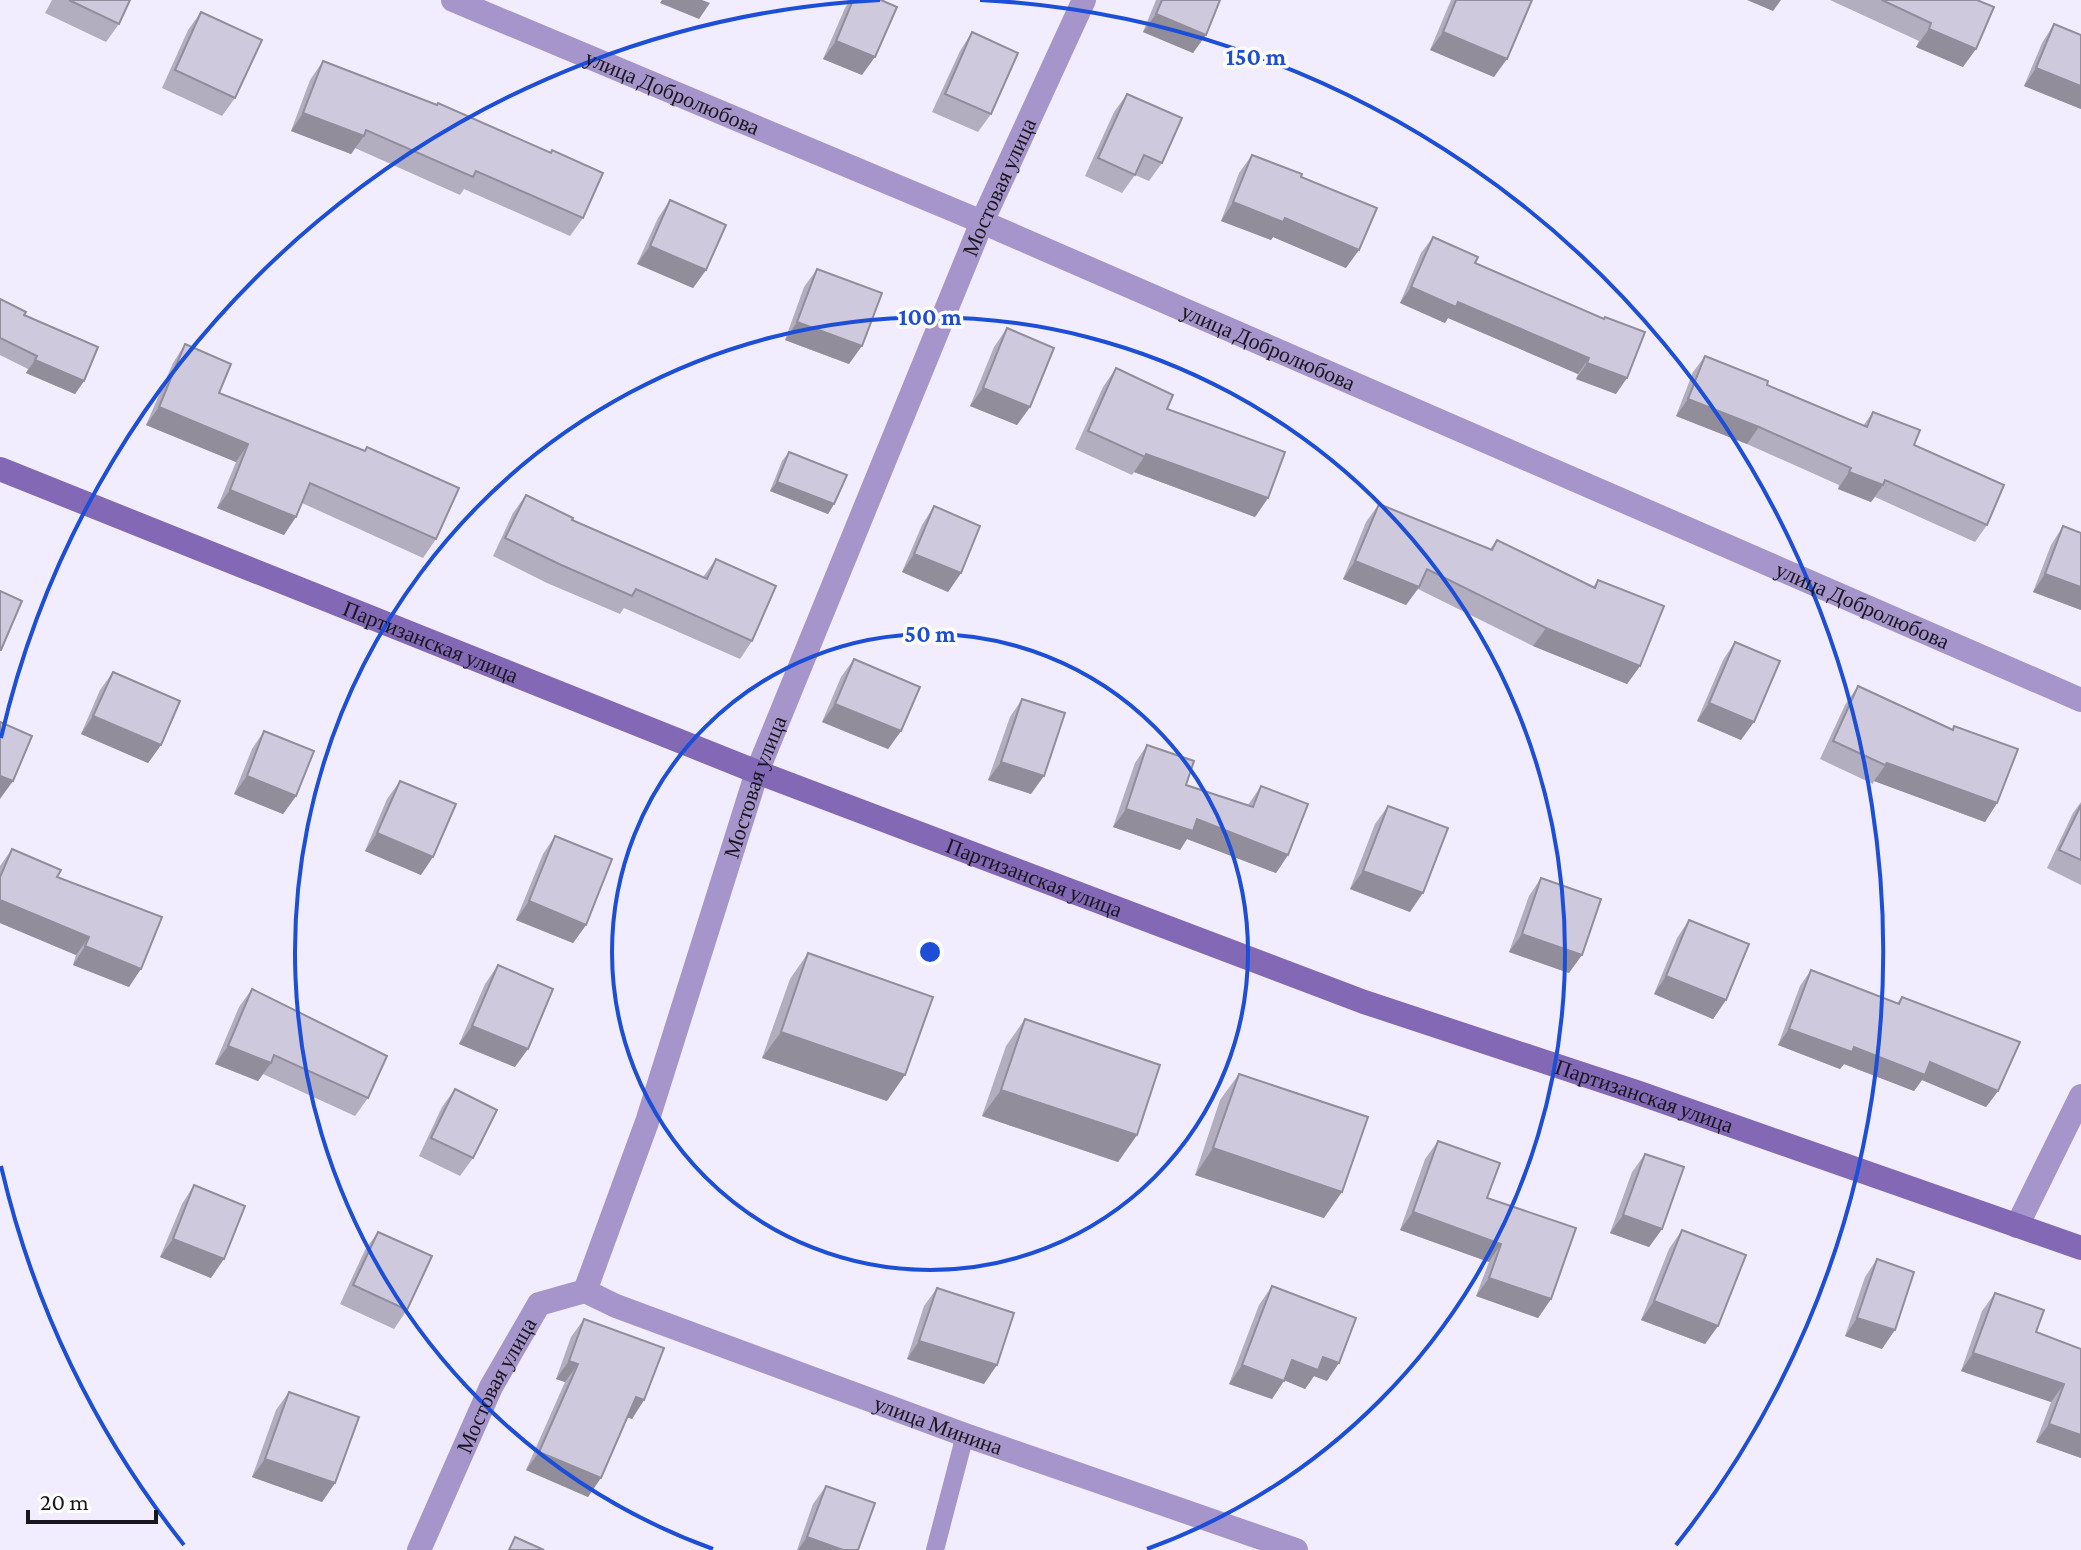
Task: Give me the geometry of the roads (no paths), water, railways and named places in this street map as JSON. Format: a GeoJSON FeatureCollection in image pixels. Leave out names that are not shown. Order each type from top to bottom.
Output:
{"type":"FeatureCollection","features":[{"type":"Feature","properties":{"kind":"street","name":"улица Добролюбова"},"geometry":{"type":"LineString","coordinates":[[453,0],[982,222],[2081,700]]}},
{"type":"Feature","properties":{"kind":"street","name":"Мостовая улица"},"geometry":{"type":"LineString","coordinates":[[419,1550],[491,1387],[539,1304],[585,1291],[647,1122],[757,772],[982,222],[1084,0]]}},
{"type":"Feature","properties":{"kind":"street","name":"Партизанская улица"},"geometry":{"type":"LineString","coordinates":[[0,469],[757,772],[1364,1002],[1639,1093],[2081,1248]]}},
{"type":"Feature","properties":{"kind":"street"},"geometry":{"type":"LineString","coordinates":[[2017,1226],[2081,1096]]}},
{"type":"Feature","properties":{"kind":"street","name":"улица Минина"},"geometry":{"type":"LineString","coordinates":[[585,1291],[616,1306],[965,1435],[1296,1550]]}},
{"type":"Feature","properties":{"kind":"lane"},"geometry":{"type":"LineString","coordinates":[[935,1550],[965,1435]]}}]}
